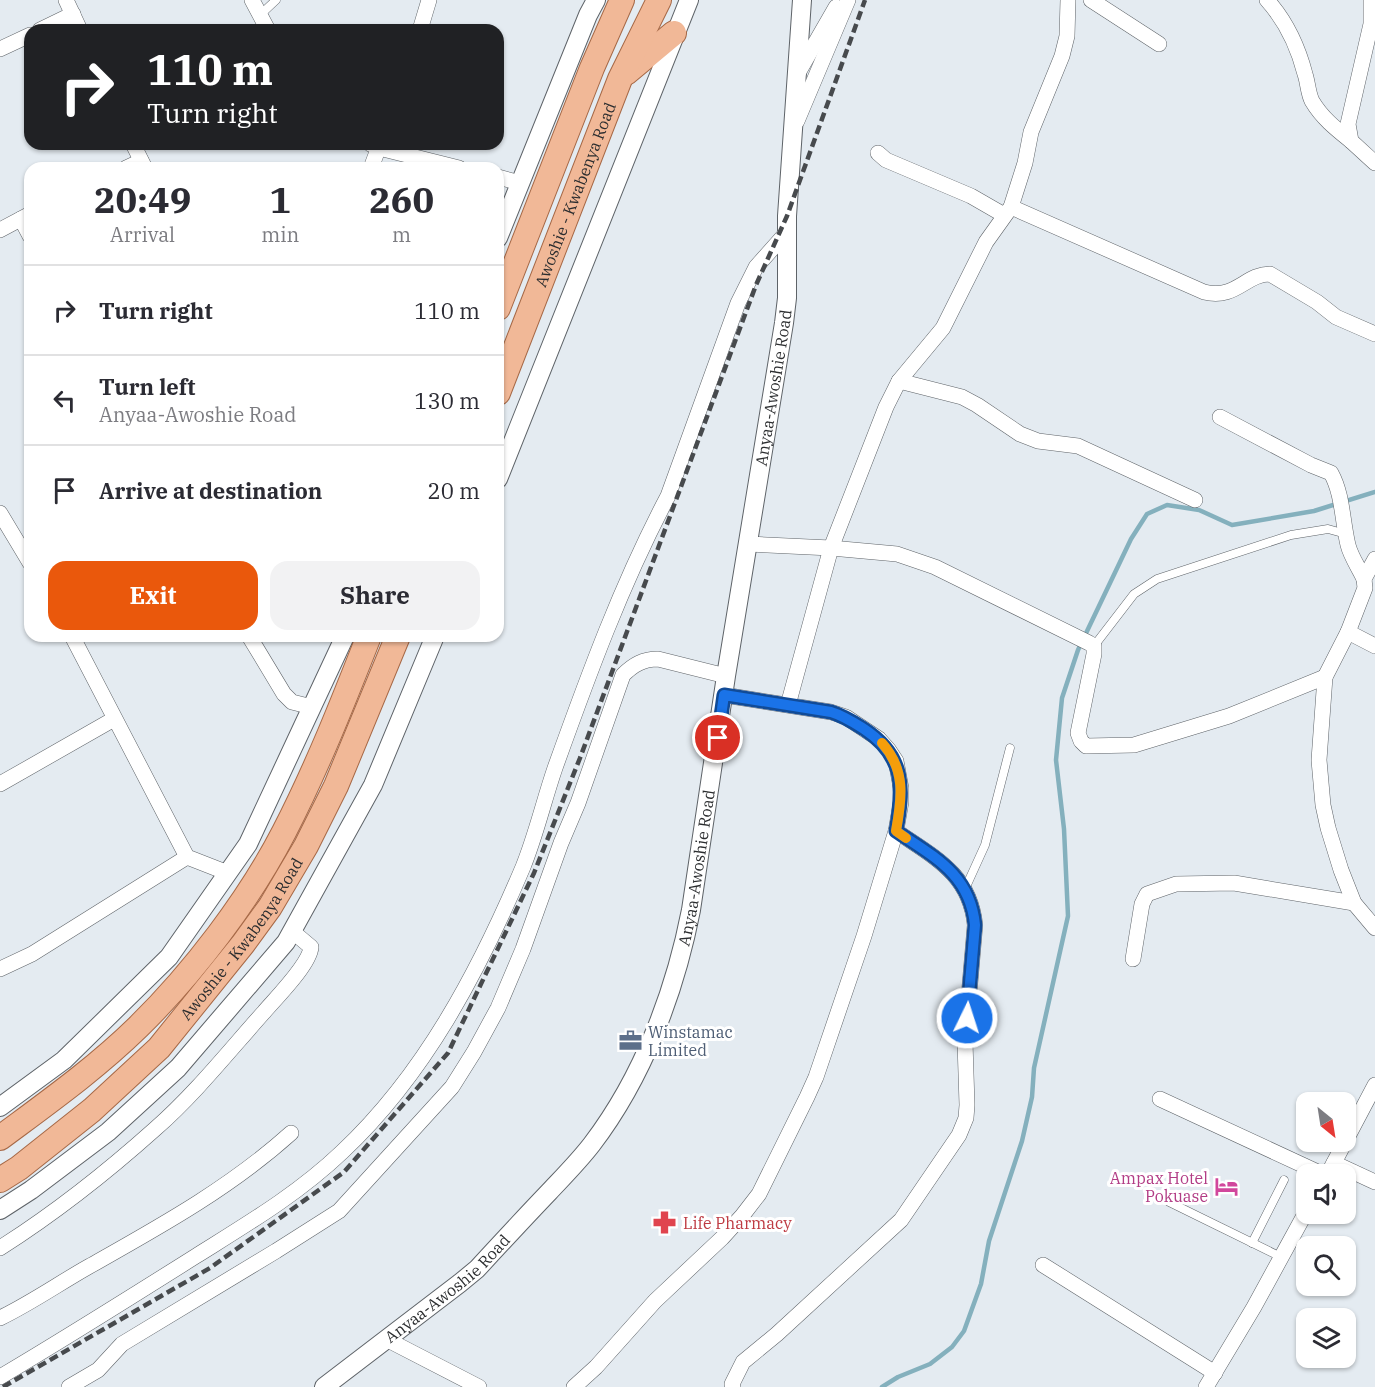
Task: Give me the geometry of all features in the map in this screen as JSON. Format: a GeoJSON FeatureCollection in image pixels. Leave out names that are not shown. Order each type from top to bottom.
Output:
{"type":"FeatureCollection","features":[{"type":"Feature","properties":{"kind":"main road","name":"Awoshie - Kwabenya Road"},"geometry":{"type":"LineString","coordinates":[[504,293],[592,68],[622,0]]}},
{"type":"Feature","properties":{"kind":"main road","name":"Awoshie - Kwabenya Road"},"geometry":{"type":"LineString","coordinates":[[504,378],[620,79],[659,0]]}},
{"type":"Feature","properties":{"kind":"main road"},"geometry":{"type":"LineString","coordinates":[[620,79],[675,33]]}},
{"type":"Feature","properties":{"kind":"main road","name":"Awoshie - Kwabenya Road"},"geometry":{"type":"LineString","coordinates":[[0,1138],[80,1079],[138,1027],[222,929],[248,893],[283,834],[312,775],[367,642]]}},
{"type":"Feature","properties":{"kind":"main road","name":"Awoshie - Kwabenya Road"},"geometry":{"type":"LineString","coordinates":[[0,1180],[19,1168],[92,1110],[159,1048],[243,944],[270,907],[306,846],[336,786],[396,642]]}},
{"type":"Feature","properties":{"kind":"street"},"geometry":{"type":"LineString","coordinates":[[252,0],[265,24]]}},
{"type":"Feature","properties":{"kind":"street"},"geometry":{"type":"LineString","coordinates":[[422,24],[429,0]]}},
{"type":"Feature","properties":{"kind":"street"},"geometry":{"type":"LineString","coordinates":[[504,223],[596,0]]}},
{"type":"Feature","properties":{"kind":"street"},"geometry":{"type":"LineString","coordinates":[[504,464],[689,0]]}},
{"type":"Feature","properties":{"kind":"street","name":"Anyaa-Awoshie Road"},"geometry":{"type":"LineString","coordinates":[[324,1387],[477,1269],[572,1167],[602,1131],[645,1058],[657,1031],[687,930],[784,324],[802,0]]}},
{"type":"Feature","properties":{"kind":"street"},"geometry":{"type":"LineString","coordinates":[[798,73],[841,0]]}},
{"type":"Feature","properties":{"kind":"street"},"geometry":{"type":"LineString","coordinates":[[795,125],[849,0]]}},
{"type":"Feature","properties":{"kind":"street"},"geometry":{"type":"LineString","coordinates":[[788,705],[831,548],[886,407],[899,381],[943,328],[986,242],[1007,211],[1022,174],[1031,132],[1062,57],[1067,36],[1068,0]]}},
{"type":"Feature","properties":{"kind":"street"},"geometry":{"type":"LineString","coordinates":[[1092,0],[1159,44]]}},
{"type":"Feature","properties":{"kind":"street"},"geometry":{"type":"LineString","coordinates":[[1267,0],[1280,15],[1289,32],[1305,72],[1311,99],[1323,118],[1375,163]]}},
{"type":"Feature","properties":{"kind":"street"},"geometry":{"type":"LineString","coordinates":[[1352,141],[1349,134],[1350,113],[1371,24],[1371,0]]}},
{"type":"Feature","properties":{"kind":"street"},"geometry":{"type":"LineString","coordinates":[[48,24],[70,7],[77,24]]}},
{"type":"Feature","properties":{"kind":"street"},"geometry":{"type":"LineString","coordinates":[[0,49],[24,38]]}},
{"type":"Feature","properties":{"kind":"street"},"geometry":{"type":"LineString","coordinates":[[394,150],[437,162]]}},
{"type":"Feature","properties":{"kind":"street"},"geometry":{"type":"LineString","coordinates":[[878,153],[886,160],[977,199],[1204,292],[1215,295],[1224,294],[1258,276],[1270,274],[1317,302],[1336,317],[1375,333]]}},
{"type":"Feature","properties":{"kind":"street"},"geometry":{"type":"LineString","coordinates":[[504,179],[520,183]]}},
{"type":"Feature","properties":{"kind":"street"},"geometry":{"type":"LineString","coordinates":[[0,230],[24,217]]}},
{"type":"Feature","properties":{"kind":"street"},"geometry":{"type":"LineString","coordinates":[[0,1377],[158,1280],[304,1186],[344,1151],[392,1098],[426,1053],[454,1008],[498,923],[524,863],[554,771],[592,667],[654,523],[668,496],[738,303],[756,267],[788,231]]}},
{"type":"Feature","properties":{"kind":"street"},"geometry":{"type":"LineString","coordinates":[[899,381],[962,397],[978,405],[1020,434],[1038,441],[1078,446],[1195,500]]}},
{"type":"Feature","properties":{"kind":"street"},"geometry":{"type":"LineString","coordinates":[[1220,417],[1311,465],[1331,473],[1339,487],[1349,548],[1364,579],[1365,588],[1348,632],[1325,677],[1319,760],[1323,806],[1341,870],[1354,903],[1375,928]]}},
{"type":"Feature","properties":{"kind":"street"},"geometry":{"type":"LineString","coordinates":[[0,513],[24,553]]}},
{"type":"Feature","properties":{"kind":"street"},"geometry":{"type":"LineString","coordinates":[[748,544],[897,554],[935,567],[1086,642],[1094,654],[1078,733],[1086,746],[1134,745],[1229,716],[1325,677]]}},
{"type":"Feature","properties":{"kind":"street"},"geometry":{"type":"LineString","coordinates":[[1364,579],[1375,559]]}},
{"type":"Feature","properties":{"kind":"street"},"geometry":{"type":"LineString","coordinates":[[1348,632],[1375,646]]}},
{"type":"Feature","properties":{"kind":"street"},"geometry":{"type":"LineString","coordinates":[[75,642],[187,857],[228,873]]}},
{"type":"Feature","properties":{"kind":"street"},"geometry":{"type":"LineString","coordinates":[[253,642],[284,694],[292,702],[312,707]]}},
{"type":"Feature","properties":{"kind":"street"},"geometry":{"type":"LineString","coordinates":[[0,1107],[64,1060],[168,957],[249,843],[342,642]]}},
{"type":"Feature","properties":{"kind":"street"},"geometry":{"type":"LineString","coordinates":[[0,1210],[31,1190],[108,1132],[178,1068],[286,942],[373,785],[433,642]]}},
{"type":"Feature","properties":{"kind":"street"},"geometry":{"type":"LineString","coordinates":[[69,1387],[98,1370],[122,1344],[339,1211],[452,1087],[498,1008],[578,803],[623,675],[638,663],[648,659],[658,659],[725,686],[788,705],[831,712],[846,717],[879,739],[896,761],[902,802],[896,831],[852,974],[816,1077],[759,1194],[722,1238],[656,1301],[608,1355],[574,1387]]}},
{"type":"Feature","properties":{"kind":"street"},"geometry":{"type":"LineString","coordinates":[[0,784],[114,719]]}},
{"type":"Feature","properties":{"kind":"street"},"geometry":{"type":"LineString","coordinates":[[733,1387],[743,1362],[777,1334],[901,1220],[959,1135],[966,1118],[965,1042],[975,925],[973,910],[965,889],[948,867],[896,831]]}},
{"type":"Feature","properties":{"kind":"street"},"geometry":{"type":"LineString","coordinates":[[0,969],[32,954],[187,857]]}},
{"type":"Feature","properties":{"kind":"street"},"geometry":{"type":"LineString","coordinates":[[1132,959],[1142,904],[1147,894],[1176,884],[1234,883],[1354,903]]}},
{"type":"Feature","properties":{"kind":"street"},"geometry":{"type":"LineString","coordinates":[[0,1248],[32,1227],[157,1128],[202,1081],[291,981],[311,953],[312,947],[292,931]]}},
{"type":"Feature","properties":{"kind":"street"},"geometry":{"type":"LineString","coordinates":[[1334,1164],[1375,1085]]}},
{"type":"Feature","properties":{"kind":"street"},"geometry":{"type":"LineString","coordinates":[[1160,1099],[1300,1164]]}},
{"type":"Feature","properties":{"kind":"street"},"geometry":{"type":"LineString","coordinates":[[0,1318],[28,1304],[59,1283],[157,1228],[225,1186],[291,1133]]}},
{"type":"Feature","properties":{"kind":"street"},"geometry":{"type":"LineString","coordinates":[[1356,1176],[1375,1182]]}},
{"type":"Feature","properties":{"kind":"street"},"geometry":{"type":"LineString","coordinates":[[1206,1387],[1254,1307],[1299,1224]]}},
{"type":"Feature","properties":{"kind":"street"},"geometry":{"type":"LineString","coordinates":[[1043,1265],[1215,1373]]}},
{"type":"Feature","properties":{"kind":"street"},"geometry":{"type":"LineString","coordinates":[[386,1339],[479,1387]]}},
{"type":"Feature","properties":{"kind":"lane"},"geometry":{"type":"LineString","coordinates":[[260,15],[276,0]]}},
{"type":"Feature","properties":{"kind":"lane"},"geometry":{"type":"LineString","coordinates":[[1086,642],[1134,594],[1157,579],[1291,535],[1328,529],[1346,534]]}},
{"type":"Feature","properties":{"kind":"lane"},"geometry":{"type":"LineString","coordinates":[[965,889],[985,845],[1010,748]]}},
{"type":"Feature","properties":{"kind":"lane"},"geometry":{"type":"LineString","coordinates":[[1252,1243],[1284,1180]]}},
{"type":"Feature","properties":{"kind":"lane"},"geometry":{"type":"LineString","coordinates":[[1169,1202],[1281,1257]]}},
{"type":"Feature","properties":{"kind":"waterway"},"geometry":{"type":"LineString","coordinates":[[882,1387],[898,1377],[930,1364],[952,1347],[964,1331],[981,1284],[989,1241],[1022,1141],[1032,1097],[1034,1068],[1068,916],[1064,829],[1056,760],[1062,698],[1078,650],[1131,539],[1147,514],[1167,505],[1199,510],[1232,525],[1314,511],[1375,492]]}},
{"type":"Feature","properties":{"kind":"railway"},"geometry":{"type":"LineString","coordinates":[[3,1387],[210,1268],[344,1172],[448,1053],[534,873],[580,758],[756,285],[787,216],[865,0]]}},
{"type":"Feature","properties":{"kind":"slow traffic"},"geometry":{"type":"LineString","coordinates":[[882,743],[896,761],[902,802],[896,831],[906,838]]}},
{"type":"Feature","properties":{"kind":"place","name":"Winstamac Limited"},"geometry":{"type":"Point","coordinates":[630,1041]}},
{"type":"Feature","properties":{"kind":"place","name":"Ampax Hotel Pokuase"},"geometry":{"type":"Point","coordinates":[1226,1187]}},
{"type":"Feature","properties":{"kind":"place","name":"Life Pharmacy"},"geometry":{"type":"Point","coordinates":[665,1223]}},
{"type":"Feature","properties":{"kind":"route"},"geometry":{"type":"LineString","coordinates":[[718,738],[724,695],[831,712],[846,717],[879,739],[888,749],[896,761],[901,788],[902,802],[896,831],[948,867],[960,880],[973,910],[975,925],[967,1018]]}}]}
